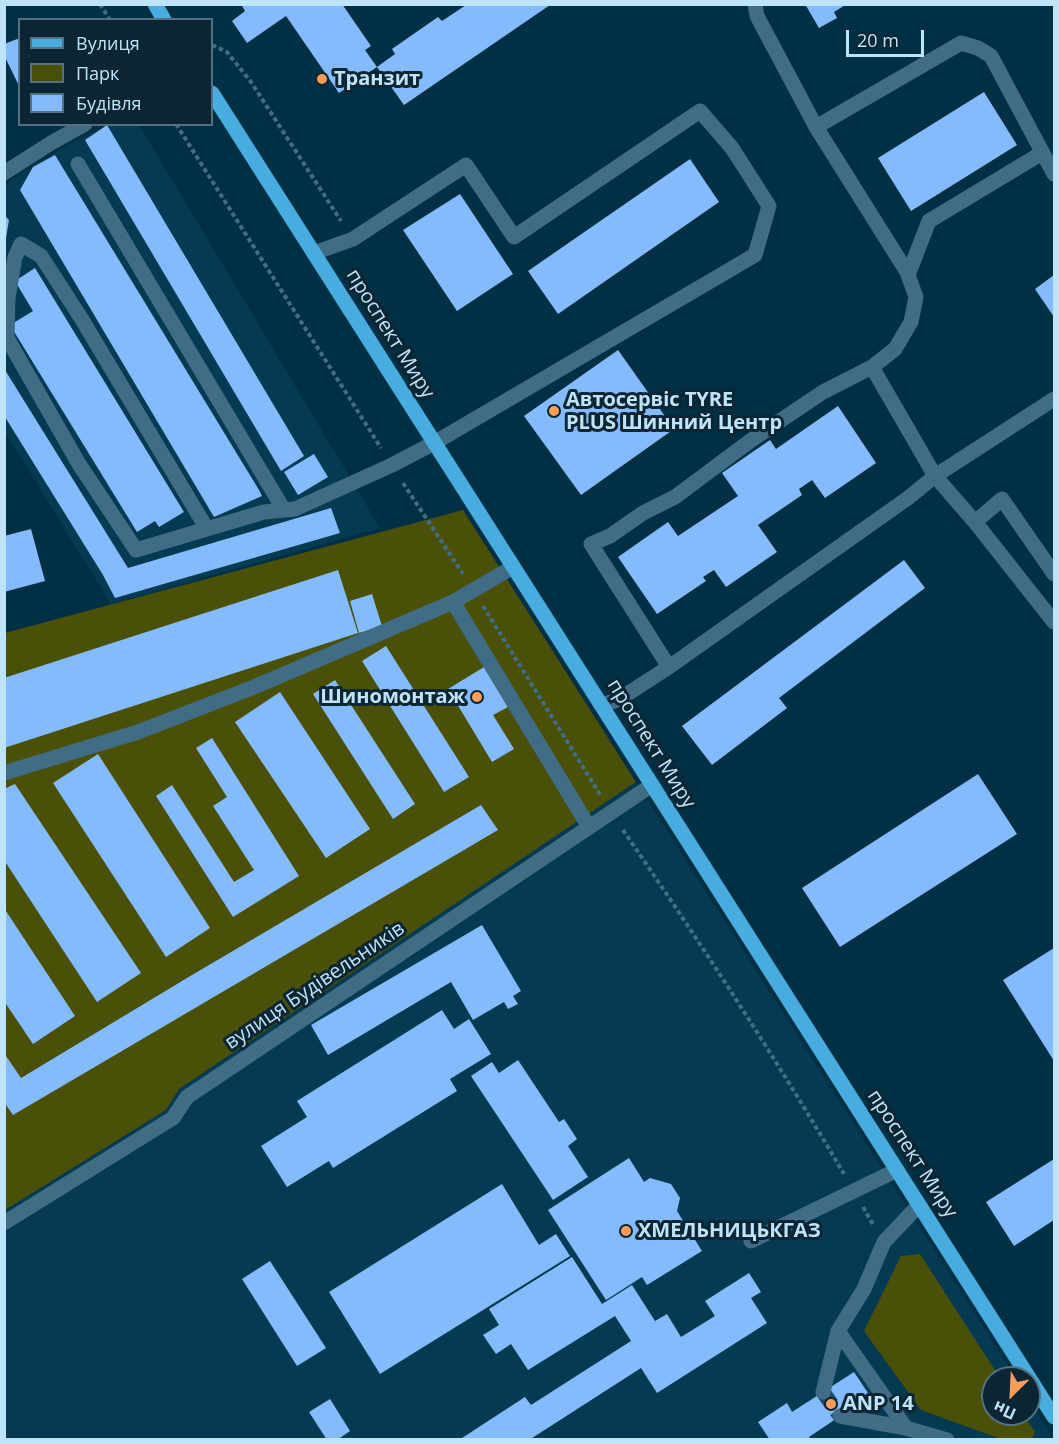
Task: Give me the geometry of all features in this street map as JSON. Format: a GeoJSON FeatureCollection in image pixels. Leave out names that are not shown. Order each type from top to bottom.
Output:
{"type":"FeatureCollection","features":[{"type":"Feature","properties":{"kind":"main road"},"geometry":{"type":"LineString","coordinates":[[155,4],[163,18]]}},
{"type":"Feature","properties":{"kind":"main road","name":"проспект Миру"},"geometry":{"type":"LineString","coordinates":[[213,95],[1054,1417]]}},
{"type":"Feature","properties":{"kind":"street"},"geometry":{"type":"LineString","coordinates":[[669,667],[591,544],[610,536],[643,513],[675,497],[750,441],[823,392],[872,367],[895,349],[911,322],[916,297],[908,275],[816,127],[757,16],[755,4]]}},
{"type":"Feature","properties":{"kind":"street"},"geometry":{"type":"LineString","coordinates":[[816,127],[961,43],[978,48],[991,56],[1054,174]]}},
{"type":"Feature","properties":{"kind":"street"},"geometry":{"type":"LineString","coordinates":[[207,529],[81,318],[41,256],[21,244],[15,257],[8,298],[7,338],[78,464],[136,550],[207,529],[264,512],[295,508],[392,465],[434,443],[755,255],[769,206],[732,148],[700,111],[514,237],[466,165],[353,239],[314,253]]}},
{"type":"Feature","properties":{"kind":"street"},"geometry":{"type":"LineString","coordinates":[[4,173],[81,126]]}},
{"type":"Feature","properties":{"kind":"street"},"geometry":{"type":"LineString","coordinates":[[908,275],[929,221],[1042,153]]}},
{"type":"Feature","properties":{"kind":"street"},"geometry":{"type":"LineString","coordinates":[[78,164],[284,510]]}},
{"type":"Feature","properties":{"kind":"street"},"geometry":{"type":"LineString","coordinates":[[872,367],[935,476],[975,522],[1054,622]]}},
{"type":"Feature","properties":{"kind":"street"},"geometry":{"type":"LineString","coordinates":[[601,705],[618,700],[669,667],[908,498],[935,476],[1054,399]]}},
{"type":"Feature","properties":{"kind":"street"},"geometry":{"type":"LineString","coordinates":[[975,522],[1002,500],[1054,574]]}},
{"type":"Feature","properties":{"kind":"street"},"geometry":{"type":"LineString","coordinates":[[4,773],[159,724],[254,687],[453,602],[474,592],[513,567]]}},
{"type":"Feature","properties":{"kind":"street"},"geometry":{"type":"LineString","coordinates":[[453,602],[588,828]]}},
{"type":"Feature","properties":{"kind":"street","name":"вулиця Будівельників"},"geometry":{"type":"LineString","coordinates":[[4,1223],[173,1118],[187,1097],[652,785]]}},
{"type":"Feature","properties":{"kind":"street"},"geometry":{"type":"LineString","coordinates":[[751,1241],[897,1170]]}},
{"type":"Feature","properties":{"kind":"street"},"geometry":{"type":"LineString","coordinates":[[823,1392],[838,1331],[864,1289],[884,1242],[919,1205]]}},
{"type":"Feature","properties":{"kind":"street"},"geometry":{"type":"LineString","coordinates":[[838,1331],[906,1428]]}},
{"type":"Feature","properties":{"kind":"street"},"geometry":{"type":"LineString","coordinates":[[840,1416],[906,1428],[946,1440]]}},
{"type":"Feature","properties":{"kind":"path"},"geometry":{"type":"LineString","coordinates":[[100,4],[109,18]]}},
{"type":"Feature","properties":{"kind":"path"},"geometry":{"type":"LineString","coordinates":[[177,126],[611,812],[807,1112],[884,1242]]}},
{"type":"Feature","properties":{"kind":"shaded area"},"geometry":{"type":"Polygon","coordinates":[[[107,126],[140,126],[380,528],[111,604],[5,432],[5,187],[12,179],[73,142],[107,126]]]}},
{"type":"Feature","properties":{"kind":"shaded area"},"geometry":{"type":"Polygon","coordinates":[[[636,782],[1008,1366],[981,1366],[981,1426],[1041,1426],[1041,1419],[1054,1440],[5,1440],[5,1210],[166,1110],[179,1089],[636,782]]]}},
{"type":"Feature","properties":{"kind":"green space"},"geometry":{"type":"Polygon","coordinates":[[[463,510],[636,782],[179,1089],[166,1110],[5,1210],[5,633],[463,510]]]}},
{"type":"Feature","properties":{"kind":"green space"},"geometry":{"type":"Polygon","coordinates":[[[920,1254],[992,1366],[981,1366],[981,1426],[1031,1426],[1035,1432],[1032,1439],[1001,1439],[921,1410],[864,1331],[901,1256],[920,1254]]]}},
{"type":"Feature","properties":{"kind":"building"},"geometry":{"type":"Polygon","coordinates":[[[241,4],[342,4],[371,46],[365,50],[377,67],[339,93],[286,16],[247,43],[232,21],[245,11],[241,4]]]}},
{"type":"Feature","properties":{"kind":"building"},"geometry":{"type":"Polygon","coordinates":[[[805,4],[847,4],[834,12],[837,18],[819,28],[805,4]]]}},
{"type":"Feature","properties":{"kind":"building"},"geometry":{"type":"Polygon","coordinates":[[[466,5],[550,5],[404,105],[377,67],[395,54],[392,49],[438,17],[442,21],[466,5]]]}},
{"type":"Feature","properties":{"kind":"building"},"geometry":{"type":"Polygon","coordinates":[[[18,39],[18,84],[4,55],[4,44],[18,39]]]}},
{"type":"Feature","properties":{"kind":"building"},"geometry":{"type":"Polygon","coordinates":[[[984,92],[1017,145],[911,211],[878,158],[984,92]]]}},
{"type":"Feature","properties":{"kind":"building"},"geometry":{"type":"Polygon","coordinates":[[[108,126],[304,456],[281,471],[85,140],[108,126]]]}},
{"type":"Feature","properties":{"kind":"building"},"geometry":{"type":"Polygon","coordinates":[[[55,155],[262,496],[214,517],[20,190],[33,167],[55,155]]]}},
{"type":"Feature","properties":{"kind":"building"},"geometry":{"type":"Polygon","coordinates":[[[690,159],[719,202],[558,314],[528,271],[690,159]]]}},
{"type":"Feature","properties":{"kind":"building"},"geometry":{"type":"Polygon","coordinates":[[[460,194],[513,274],[457,311],[403,230],[460,194]]]}},
{"type":"Feature","properties":{"kind":"building"},"geometry":{"type":"Polygon","coordinates":[[[4,215],[9,220],[6,238],[4,238],[4,215]]]}},
{"type":"Feature","properties":{"kind":"building"},"geometry":{"type":"Polygon","coordinates":[[[35,268],[184,512],[159,527],[155,521],[137,532],[10,325],[33,311],[15,281],[35,268]]]}},
{"type":"Feature","properties":{"kind":"building"},"geometry":{"type":"Polygon","coordinates":[[[1054,275],[1054,317],[1035,289],[1054,275]]]}},
{"type":"Feature","properties":{"kind":"building"},"geometry":{"type":"Polygon","coordinates":[[[618,350],[674,429],[581,495],[524,416],[618,350]]]}},
{"type":"Feature","properties":{"kind":"building"},"geometry":{"type":"Polygon","coordinates":[[[5,370],[128,568],[331,508],[340,533],[115,598],[5,417],[5,370]]]}},
{"type":"Feature","properties":{"kind":"building"},"geometry":{"type":"Polygon","coordinates":[[[838,406],[876,463],[825,498],[812,480],[799,489],[802,495],[758,525],[777,552],[726,587],[714,570],[703,577],[706,581],[657,614],[618,557],[668,522],[678,536],[738,496],[722,473],[770,440],[776,449],[838,406]]]}},
{"type":"Feature","properties":{"kind":"building"},"geometry":{"type":"Polygon","coordinates":[[[314,454],[328,477],[298,495],[284,472],[314,454]]]}},
{"type":"Feature","properties":{"kind":"building"},"geometry":{"type":"Polygon","coordinates":[[[31,529],[45,581],[4,592],[4,536],[31,529]]]}},
{"type":"Feature","properties":{"kind":"building"},"geometry":{"type":"Polygon","coordinates":[[[904,560],[925,588],[779,698],[787,708],[712,765],[682,726],[904,560]]]}},
{"type":"Feature","properties":{"kind":"building"},"geometry":{"type":"Polygon","coordinates":[[[338,570],[358,633],[4,748],[4,678],[338,570]]]}},
{"type":"Feature","properties":{"kind":"building"},"geometry":{"type":"Polygon","coordinates":[[[372,594],[382,626],[359,633],[350,601],[372,594]]]}},
{"type":"Feature","properties":{"kind":"building"},"geometry":{"type":"Polygon","coordinates":[[[386,646],[469,777],[444,792],[362,661],[386,646]]]}},
{"type":"Feature","properties":{"kind":"building"},"geometry":{"type":"Polygon","coordinates":[[[484,667],[508,707],[493,715],[514,749],[492,762],[448,689],[484,667]]]}},
{"type":"Feature","properties":{"kind":"building"},"geometry":{"type":"Polygon","coordinates":[[[335,680],[415,804],[393,819],[313,694],[335,680]]]}},
{"type":"Feature","properties":{"kind":"building"},"geometry":{"type":"Polygon","coordinates":[[[280,692],[370,829],[326,858],[235,722],[280,692]]]}},
{"type":"Feature","properties":{"kind":"building"},"geometry":{"type":"Polygon","coordinates":[[[212,738],[299,876],[233,917],[156,796],[172,785],[234,882],[254,870],[213,806],[227,797],[196,748],[212,738]]]}},
{"type":"Feature","properties":{"kind":"building"},"geometry":{"type":"Polygon","coordinates":[[[98,754],[210,928],[166,957],[53,783],[98,754]]]}},
{"type":"Feature","properties":{"kind":"building"},"geometry":{"type":"Polygon","coordinates":[[[978,774],[1017,834],[840,947],[802,888],[978,774]]]}},
{"type":"Feature","properties":{"kind":"building"},"geometry":{"type":"Polygon","coordinates":[[[15,784],[141,973],[97,1002],[4,860],[4,789],[15,784]]]}},
{"type":"Feature","properties":{"kind":"building"},"geometry":{"type":"Polygon","coordinates":[[[481,805],[498,830],[13,1115],[4,1102],[4,1053],[21,1078],[481,805]]]}},
{"type":"Feature","properties":{"kind":"building"},"geometry":{"type":"Polygon","coordinates":[[[4,908],[75,1016],[33,1044],[4,1001],[4,908]]]}},
{"type":"Feature","properties":{"kind":"building"},"geometry":{"type":"Polygon","coordinates":[[[482,925],[521,991],[513,996],[518,1004],[508,1009],[504,1002],[473,1020],[451,982],[328,1055],[311,1025],[482,925]]]}},
{"type":"Feature","properties":{"kind":"building"},"geometry":{"type":"Polygon","coordinates":[[[1054,948],[1054,1061],[1003,980],[1054,948]]]}},
{"type":"Feature","properties":{"kind":"building"},"geometry":{"type":"Polygon","coordinates":[[[442,1010],[454,1029],[469,1019],[491,1054],[450,1079],[457,1091],[333,1168],[329,1161],[287,1187],[261,1146],[307,1117],[297,1101],[442,1010]]]}},
{"type":"Feature","properties":{"kind":"building"},"geometry":{"type":"Polygon","coordinates":[[[518,1060],[559,1122],[564,1119],[577,1139],[568,1146],[588,1177],[553,1200],[471,1076],[492,1062],[499,1073],[518,1060]]]}},
{"type":"Feature","properties":{"kind":"building","name":"ХМЕЛЬНИЦЬКГАЗ"},"geometry":{"type":"Polygon","coordinates":[[[629,1158],[644,1182],[650,1178],[671,1184],[680,1198],[677,1211],[702,1251],[647,1285],[642,1277],[606,1300],[548,1210],[629,1158]]]}},
{"type":"Feature","properties":{"kind":"building"},"geometry":{"type":"Polygon","coordinates":[[[1054,1159],[1054,1220],[1014,1246],[986,1202],[1054,1159]]]}},
{"type":"Feature","properties":{"kind":"building"},"geometry":{"type":"Polygon","coordinates":[[[502,1184],[539,1245],[556,1234],[570,1256],[380,1374],[329,1292],[502,1184]]]}},
{"type":"Feature","properties":{"kind":"building"},"geometry":{"type":"Polygon","coordinates":[[[572,1257],[602,1304],[632,1285],[655,1321],[667,1314],[681,1337],[715,1316],[705,1301],[749,1273],[761,1292],[751,1298],[767,1323],[657,1393],[641,1368],[529,1440],[459,1440],[525,1397],[531,1405],[631,1341],[615,1316],[528,1370],[511,1344],[496,1354],[483,1335],[499,1325],[489,1309],[572,1257]]]}},
{"type":"Feature","properties":{"kind":"building"},"geometry":{"type":"Polygon","coordinates":[[[270,1261],[326,1348],[297,1366],[242,1279],[270,1261]]]}},
{"type":"Feature","properties":{"kind":"building","name":"ANP 14"},"geometry":{"type":"Polygon","coordinates":[[[854,1372],[870,1396],[809,1437],[811,1440],[770,1440],[758,1422],[787,1403],[792,1412],[854,1372]]]}},
{"type":"Feature","properties":{"kind":"building"},"geometry":{"type":"Polygon","coordinates":[[[330,1399],[350,1431],[337,1440],[327,1440],[309,1412],[330,1399]]]}},
{"type":"Feature","properties":{"kind":"tunnel"},"geometry":{"type":"LineString","coordinates":[[823,1392],[840,1416]]}},
{"type":"Feature","properties":{"kind":"place","name":"Транзит"},"geometry":{"type":"Point","coordinates":[322,79]}},
{"type":"Feature","properties":{"kind":"place","name":"Автосервіс TYRE PLUS Шинний Центр"},"geometry":{"type":"Point","coordinates":[554,411]}},
{"type":"Feature","properties":{"kind":"place","name":"Шиномонтаж"},"geometry":{"type":"Point","coordinates":[477,697]}},
{"type":"Feature","properties":{"kind":"place","name":"ХМЕЛЬНИЦЬКГАЗ"},"geometry":{"type":"Point","coordinates":[626,1231]}},
{"type":"Feature","properties":{"kind":"place","name":"ANP 14"},"geometry":{"type":"Point","coordinates":[831,1404]}}]}
